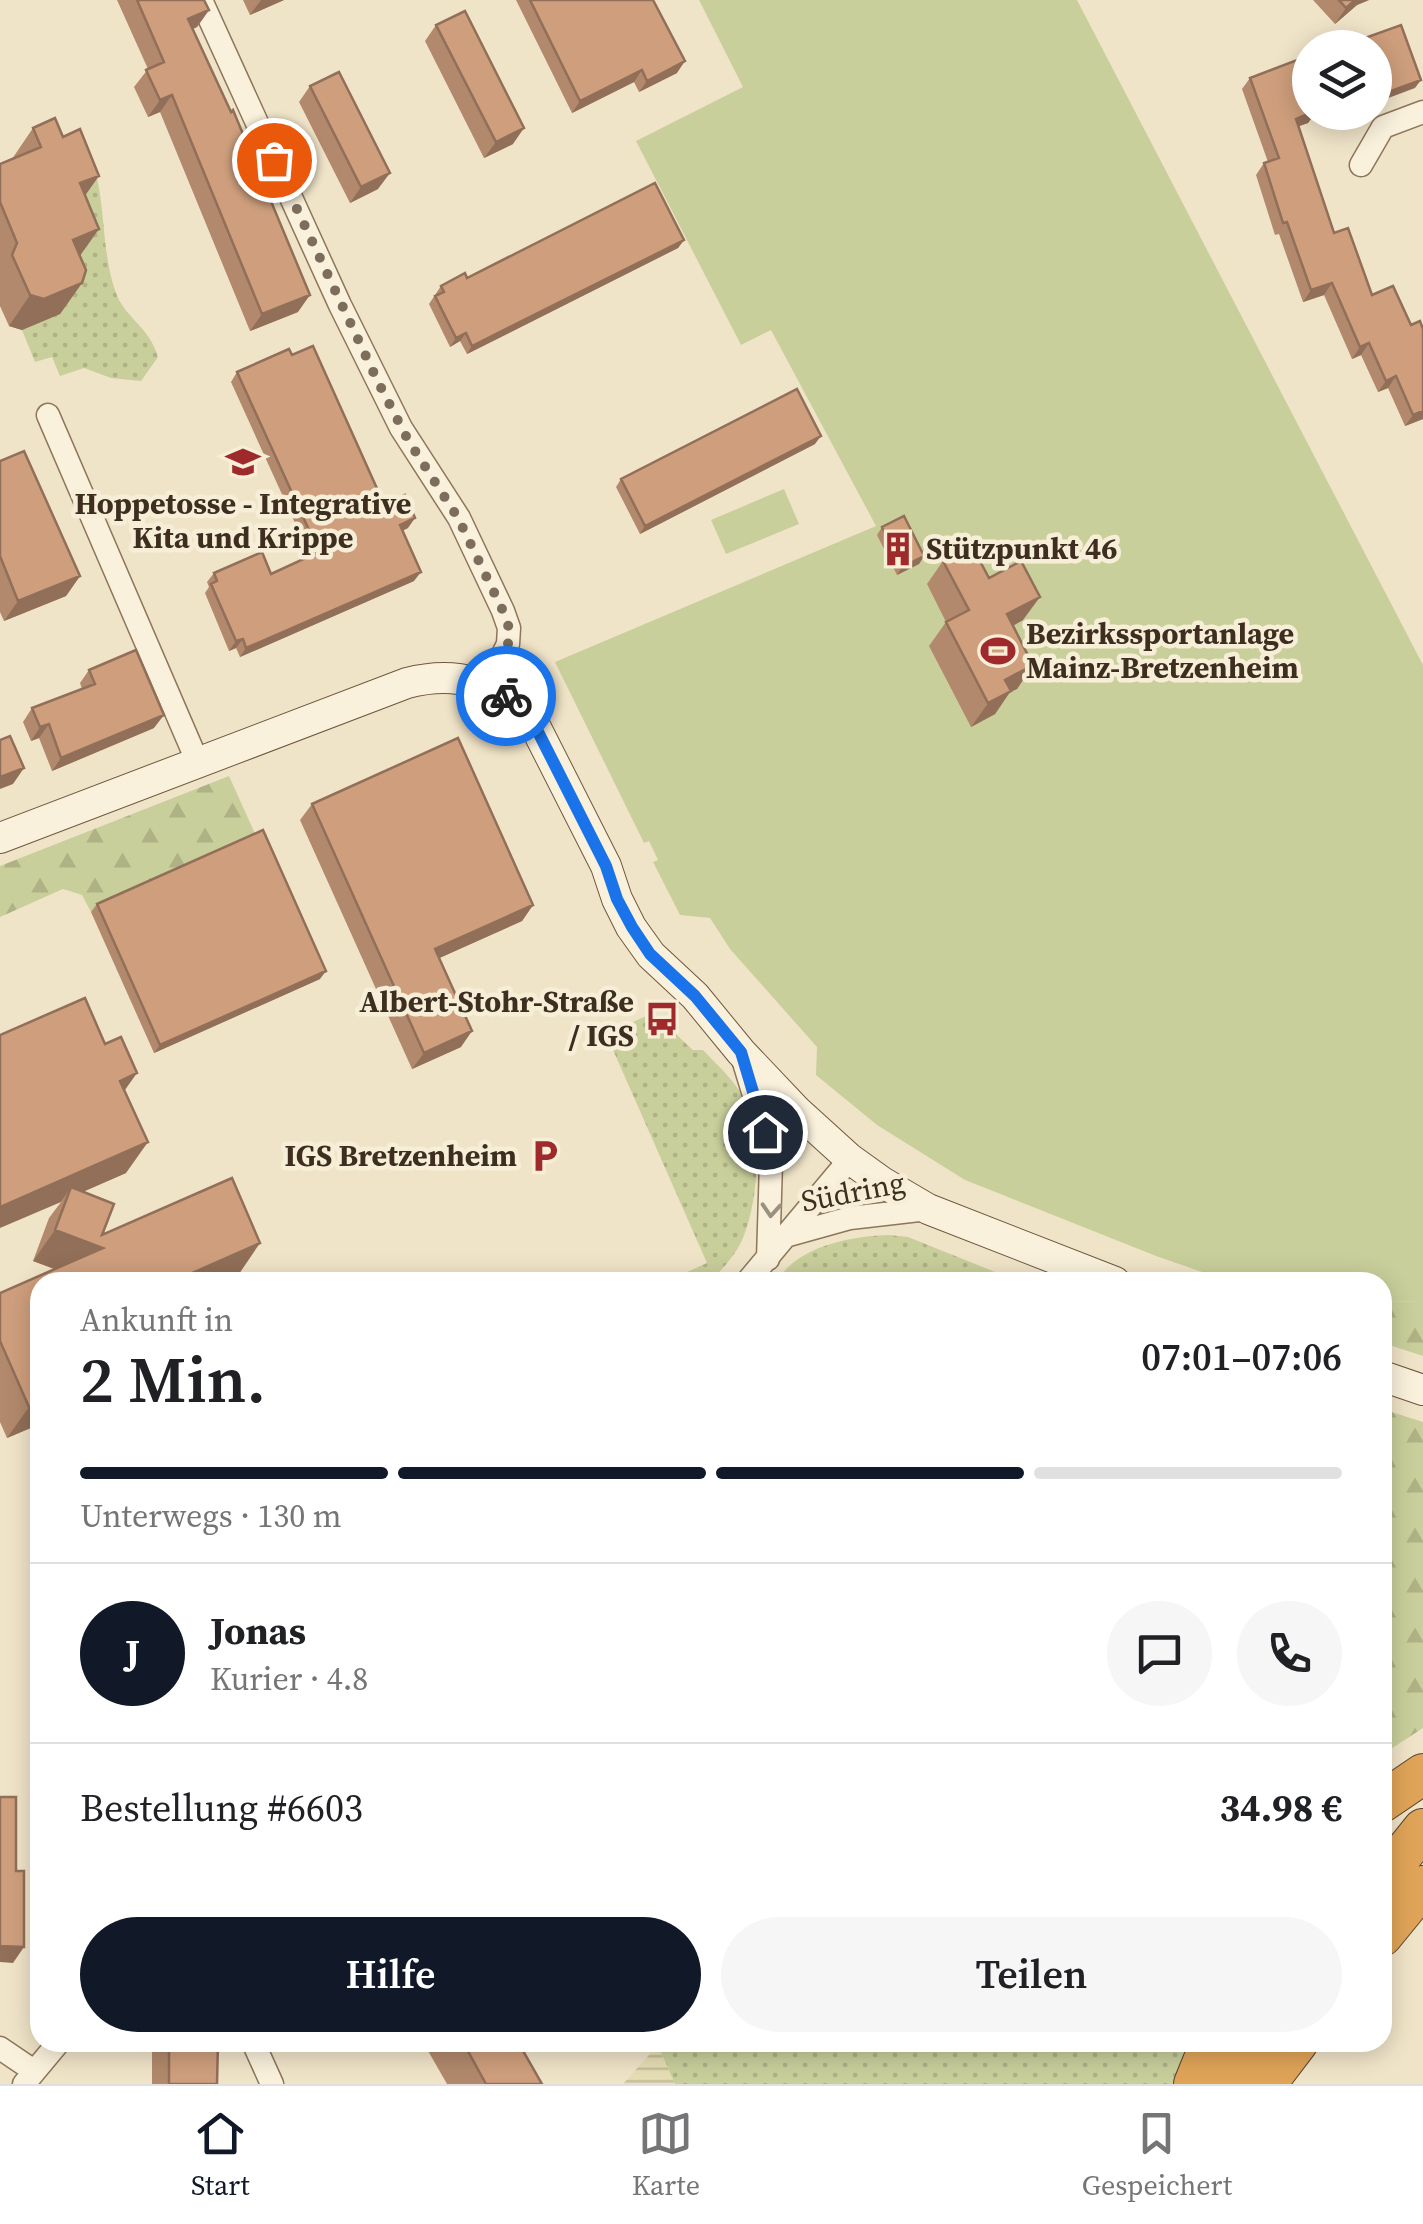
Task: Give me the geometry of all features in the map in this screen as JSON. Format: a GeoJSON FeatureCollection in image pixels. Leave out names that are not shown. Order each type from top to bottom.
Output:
{"type":"FeatureCollection","features":[{"type":"Feature","properties":{"kind":"highway"},"geometry":{"type":"LineString","coordinates":[[1392,1795],[1423,1774]]}},
{"type":"Feature","properties":{"kind":"highway"},"geometry":{"type":"LineString","coordinates":[[1392,1868],[1423,1829]]}},
{"type":"Feature","properties":{"kind":"highway"},"geometry":{"type":"LineString","coordinates":[[1392,1924],[1423,1886]]}},
{"type":"Feature","properties":{"kind":"highway"},"geometry":{"type":"LineString","coordinates":[[1194,2084],[1207,2052]]}},
{"type":"Feature","properties":{"kind":"highway"},"geometry":{"type":"LineString","coordinates":[[1222,2084],[1247,2052]]}},
{"type":"Feature","properties":{"kind":"highway"},"geometry":{"type":"LineString","coordinates":[[1266,2084],[1290,2052]]}},
{"type":"Feature","properties":{"kind":"street"},"geometry":{"type":"LineString","coordinates":[[201,0],[401,428],[458,518],[503,611],[509,628],[508,644],[488,685]]}},
{"type":"Feature","properties":{"kind":"street"},"geometry":{"type":"LineString","coordinates":[[1361,165],[1383,128],[1423,112]]}},
{"type":"Feature","properties":{"kind":"street"},"geometry":{"type":"LineString","coordinates":[[48,414],[198,762]]}},
{"type":"Feature","properties":{"kind":"street"},"geometry":{"type":"LineString","coordinates":[[0,838],[406,683],[449,676],[488,685],[532,720],[606,866],[633,892],[695,996],[796,1110],[850,1159],[928,1209],[1089,1272]]}},
{"type":"Feature","properties":{"kind":"street","name":"Südring"},"geometry":{"type":"LineString","coordinates":[[741,1052],[770,1163],[768,1259]]}},
{"type":"Feature","properties":{"kind":"street","name":"Südring"},"geometry":{"type":"LineString","coordinates":[[758,1272],[850,1159]]}},
{"type":"Feature","properties":{"kind":"street","name":"Südring"},"geometry":{"type":"LineString","coordinates":[[789,1235],[850,1218],[928,1209]]}},
{"type":"Feature","properties":{"kind":"street"},"geometry":{"type":"LineString","coordinates":[[1392,1379],[1423,1390]]}},
{"type":"Feature","properties":{"kind":"street"},"geometry":{"type":"LineString","coordinates":[[0,2048],[29,2077],[50,2052]]}},
{"type":"Feature","properties":{"kind":"street"},"geometry":{"type":"LineString","coordinates":[[258,2052],[272,2084]]}},
{"type":"Feature","properties":{"kind":"shaded area"},"geometry":{"type":"Polygon","coordinates":[[[652,2052],[661,2052],[675,2084],[623,2084],[652,2052]]]}},
{"type":"Feature","properties":{"kind":"green space","name":"Bezirkssportanlage Mainz-Bretzenheim"},"geometry":{"type":"Polygon","coordinates":[[[699,0],[1077,0],[1423,665],[1423,1301],[1392,1302],[1392,1272],[1202,1272],[965,1180],[877,1125],[816,1075],[817,1047],[730,949],[710,918],[680,915],[653,862],[658,860],[649,841],[644,843],[555,662],[876,526],[771,330],[741,345],[636,141],[743,87],[699,0]]]}},
{"type":"Feature","properties":{"kind":"green space"},"geometry":{"type":"Polygon","coordinates":[[[87,147],[98,183],[107,257],[116,293],[149,337],[158,357],[141,381],[111,378],[84,368],[60,376],[52,357],[35,362],[22,330],[60,313],[87,147]]]}},
{"type":"Feature","properties":{"kind":"green space"},"geometry":{"type":"Polygon","coordinates":[[[784,489],[799,524],[726,554],[711,520],[784,489]]]}},
{"type":"Feature","properties":{"kind":"green space"},"geometry":{"type":"Polygon","coordinates":[[[229,776],[257,838],[91,912],[82,895],[63,889],[0,917],[0,866],[229,776]]]}},
{"type":"Feature","properties":{"kind":"green space"},"geometry":{"type":"Polygon","coordinates":[[[653,1013],[693,1050],[703,1050],[728,1076],[747,1105],[755,1137],[755,1190],[743,1238],[719,1272],[687,1272],[707,1263],[606,1034],[653,1013]]]}},
{"type":"Feature","properties":{"kind":"green space"},"geometry":{"type":"Polygon","coordinates":[[[908,1237],[995,1272],[784,1272],[812,1251],[858,1238],[908,1237]]]}},
{"type":"Feature","properties":{"kind":"green space"},"geometry":{"type":"Polygon","coordinates":[[[1423,1301],[1423,1356],[1392,1346],[1392,1302],[1423,1301]]]}},
{"type":"Feature","properties":{"kind":"green space"},"geometry":{"type":"Polygon","coordinates":[[[1392,1412],[1423,1422],[1423,1728],[1392,1748],[1392,1412]]]}},
{"type":"Feature","properties":{"kind":"green space"},"geometry":{"type":"Polygon","coordinates":[[[661,2052],[1193,2052],[1181,2084],[675,2084],[661,2052]]]}},
{"type":"Feature","properties":{"kind":"building"},"geometry":{"type":"Polygon","coordinates":[[[137,0],[204,0],[209,10],[188,19],[233,110],[310,295],[262,314],[172,95],[160,100],[146,70],[164,62],[137,0]]]}},
{"type":"Feature","properties":{"kind":"building"},"geometry":{"type":"Polygon","coordinates":[[[530,0],[653,0],[685,61],[647,81],[642,70],[580,101],[530,0]]]}},
{"type":"Feature","properties":{"kind":"building"},"geometry":{"type":"Polygon","coordinates":[[[1339,0],[1355,0],[1346,8],[1339,0]]]}},
{"type":"Feature","properties":{"kind":"building"},"geometry":{"type":"Polygon","coordinates":[[[465,11],[524,128],[496,142],[436,25],[465,11]]]}},
{"type":"Feature","properties":{"kind":"building"},"geometry":{"type":"Polygon","coordinates":[[[1401,25],[1421,80],[1392,91],[1392,30],[1387,30],[1401,25]]]}},
{"type":"Feature","properties":{"kind":"building"},"geometry":{"type":"Polygon","coordinates":[[[1292,62],[1292,130],[1300,130],[1334,233],[1348,228],[1372,295],[1393,286],[1411,325],[1420,321],[1423,411],[1413,415],[1396,376],[1386,381],[1369,343],[1360,347],[1332,283],[1311,290],[1287,222],[1283,223],[1264,163],[1279,158],[1250,78],[1292,62]]]}},
{"type":"Feature","properties":{"kind":"building"},"geometry":{"type":"Polygon","coordinates":[[[339,72],[390,173],[361,187],[310,86],[339,72]]]}},
{"type":"Feature","properties":{"kind":"building"},"geometry":{"type":"Polygon","coordinates":[[[55,118],[63,137],[80,129],[99,176],[80,183],[99,229],[73,240],[86,270],[82,283],[44,299],[30,295],[12,255],[17,243],[0,202],[0,164],[41,147],[33,128],[55,118]]]}},
{"type":"Feature","properties":{"kind":"building"},"geometry":{"type":"Polygon","coordinates":[[[655,183],[684,240],[472,346],[466,333],[456,338],[435,296],[444,292],[441,286],[465,273],[467,278],[655,183]]]}},
{"type":"Feature","properties":{"kind":"building"},"geometry":{"type":"Polygon","coordinates":[[[313,346],[384,504],[405,495],[415,518],[400,525],[421,572],[246,648],[243,639],[236,641],[211,584],[217,581],[214,573],[262,552],[271,574],[319,552],[237,372],[289,349],[292,355],[313,346]]]}},
{"type":"Feature","properties":{"kind":"building"},"geometry":{"type":"Polygon","coordinates":[[[797,389],[821,436],[645,526],[621,479],[797,389]]]}},
{"type":"Feature","properties":{"kind":"building"},"geometry":{"type":"Polygon","coordinates":[[[24,451],[80,576],[18,601],[0,556],[0,461],[24,451]]]}},
{"type":"Feature","properties":{"kind":"building"},"geometry":{"type":"Polygon","coordinates":[[[904,516],[924,556],[902,567],[882,527],[904,516]]]}},
{"type":"Feature","properties":{"kind":"building"},"geometry":{"type":"Polygon","coordinates":[[[972,546],[989,578],[1021,561],[1040,597],[1007,614],[1033,665],[1005,680],[1011,691],[988,703],[946,622],[969,610],[943,561],[972,546]]]}},
{"type":"Feature","properties":{"kind":"building"},"geometry":{"type":"Polygon","coordinates":[[[136,650],[164,715],[61,758],[49,724],[40,727],[32,708],[95,684],[89,670],[136,650]]]}},
{"type":"Feature","properties":{"kind":"building"},"geometry":{"type":"Polygon","coordinates":[[[10,736],[24,768],[0,777],[0,740],[10,736]]]}},
{"type":"Feature","properties":{"kind":"building"},"geometry":{"type":"Polygon","coordinates":[[[458,738],[533,905],[435,949],[472,1031],[424,1053],[312,804],[458,738]]]}},
{"type":"Feature","properties":{"kind":"building"},"geometry":{"type":"Polygon","coordinates":[[[263,830],[326,971],[160,1045],[97,904],[263,830]]]}},
{"type":"Feature","properties":{"kind":"building"},"geometry":{"type":"Polygon","coordinates":[[[85,998],[105,1044],[121,1037],[137,1073],[120,1081],[148,1142],[0,1207],[0,1035],[85,998]]]}},
{"type":"Feature","properties":{"kind":"building"},"geometry":{"type":"Polygon","coordinates":[[[232,1178],[260,1243],[195,1272],[48,1272],[103,1248],[55,1230],[71,1187],[114,1204],[102,1235],[232,1178]]]}},
{"type":"Feature","properties":{"kind":"building"},"geometry":{"type":"Polygon","coordinates":[[[30,1280],[29,1407],[0,1341],[0,1293],[30,1280]]]}},
{"type":"Feature","properties":{"kind":"building"},"geometry":{"type":"Polygon","coordinates":[[[0,1797],[16,1797],[16,1871],[24,1871],[24,1947],[0,1946],[0,1797]]]}},
{"type":"Feature","properties":{"kind":"building"},"geometry":{"type":"Polygon","coordinates":[[[169,2052],[218,2052],[217,2084],[169,2084],[169,2052]]]}},
{"type":"Feature","properties":{"kind":"building"},"geometry":{"type":"Polygon","coordinates":[[[468,2052],[524,2052],[542,2084],[486,2084],[468,2052]]]}},
{"type":"Feature","properties":{"kind":"way so far"},"geometry":{"type":"LineString","coordinates":[[274,160],[378,382],[408,440],[458,518],[503,611],[509,628],[508,644],[488,685],[506,696]]}},
{"type":"Feature","properties":{"kind":"place","name":"Hoppetosse - Integrative Kita und Krippe"},"geometry":{"type":"Point","coordinates":[243,462]}},
{"type":"Feature","properties":{"kind":"place","name":"Stützpunkt 46"},"geometry":{"type":"Point","coordinates":[898,549]}},
{"type":"Feature","properties":{"kind":"place","name":"Bezirkssportanlage Mainz-Bretzenheim"},"geometry":{"type":"Point","coordinates":[998,651]}},
{"type":"Feature","properties":{"kind":"place","name":"Albert-Stohr-Straße / IGS"},"geometry":{"type":"Point","coordinates":[662,1019]}},
{"type":"Feature","properties":{"kind":"place","name":"IGS Bretzenheim"},"geometry":{"type":"Point","coordinates":[545,1156]}},
{"type":"Feature","properties":{"kind":"route"},"geometry":{"type":"LineString","coordinates":[[506,696],[532,720],[606,866],[632,927],[650,954],[695,996],[741,1052],[765,1132]]}}]}
